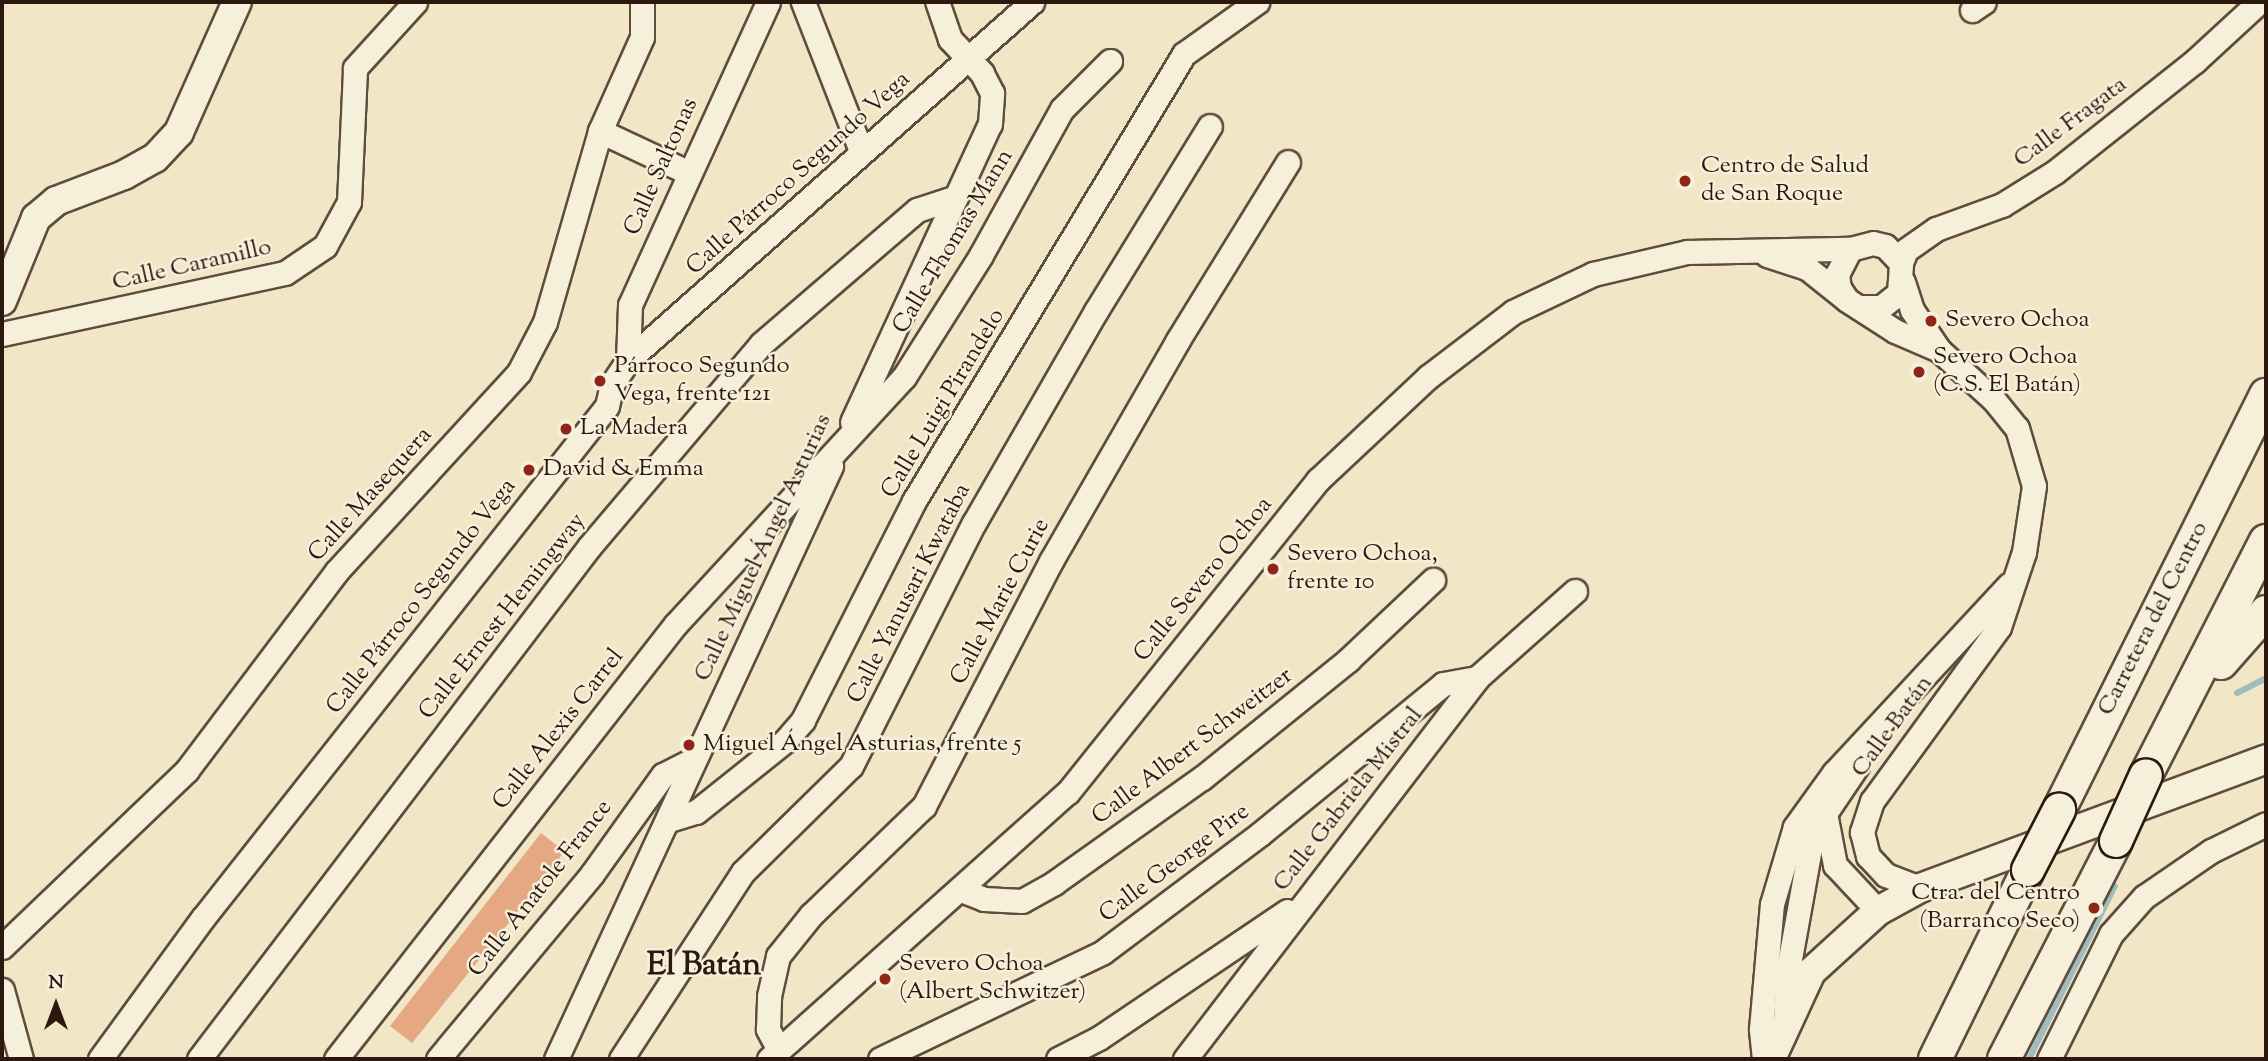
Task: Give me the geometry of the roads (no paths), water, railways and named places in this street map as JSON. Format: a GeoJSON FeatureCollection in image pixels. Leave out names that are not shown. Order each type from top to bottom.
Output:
{"type":"FeatureCollection","features":[{"type":"Feature","properties":{"kind":"main road","name":"Carretera del Centro"},"geometry":{"type":"LineString","coordinates":[[1936,1059],[2266,395]]}},
{"type":"Feature","properties":{"kind":"main road"},"geometry":{"type":"LineString","coordinates":[[2004,1059],[2266,541]]}},
{"type":"Feature","properties":{"kind":"main road"},"geometry":{"type":"LineString","coordinates":[[2176,723],[2241,637],[2266,612]]}},
{"type":"Feature","properties":{"kind":"street"},"geometry":{"type":"LineString","coordinates":[[2,301],[36,218],[56,201],[97,181],[124,175],[155,158],[179,132],[237,2]]}},
{"type":"Feature","properties":{"kind":"street","name":"Calle Caramillo"},"geometry":{"type":"LineString","coordinates":[[2,334],[285,273],[325,246],[349,202],[355,68],[415,2]]}},
{"type":"Feature","properties":{"kind":"street","name":"Calle Masequera"},"geometry":{"type":"LineString","coordinates":[[2,947],[187,770],[336,572],[519,372],[545,322],[600,131],[642,37],[642,2]]}},
{"type":"Feature","properties":{"kind":"street","name":"Calle Saltonas"},"geometry":{"type":"LineString","coordinates":[[628,360],[630,305],[687,172],[768,2]]}},
{"type":"Feature","properties":{"kind":"street"},"geometry":{"type":"LineString","coordinates":[[803,2],[861,151]]}},
{"type":"Feature","properties":{"kind":"street","name":"Calle Miguel Ángel Asturias"},"geometry":{"type":"LineString","coordinates":[[556,1059],[669,820],[692,760],[956,197],[991,114],[992,93],[982,74],[967,61],[950,39],[937,2]]}},
{"type":"Feature","properties":{"kind":"street","name":"Calle Párroco Segundo Vega"},"geometry":{"type":"LineString","coordinates":[[100,1059],[211,907],[607,406],[612,384],[628,360],[1032,2]]}},
{"type":"Feature","properties":{"kind":"street","name":"Calle Luigi Pirandelo"},"geometry":{"type":"LineString","coordinates":[[669,820],[696,812],[785,741],[803,720],[914,501],[1184,54],[1257,2]]}},
{"type":"Feature","properties":{"kind":"street","name":"Calle Fragata"},"geometry":{"type":"LineString","coordinates":[[1902,273],[1906,250],[1936,229],[2002,205],[2055,172],[2195,61],[2259,2]]}},
{"type":"Feature","properties":{"kind":"street","name":"Calle Thomas Mann"},"geometry":{"type":"LineString","coordinates":[[839,447],[904,376],[981,255],[1062,109],[1110,61]]}},
{"type":"Feature","properties":{"kind":"street","name":"Calle Yanusari Kwataba"},"geometry":{"type":"LineString","coordinates":[[621,1059],[743,872],[851,766],[974,523],[1096,311],[1210,126]]}},
{"type":"Feature","properties":{"kind":"street"},"geometry":{"type":"LineString","coordinates":[[600,131],[687,172]]}},
{"type":"Feature","properties":{"kind":"street","name":"Calle Marie Curie"},"geometry":{"type":"LineString","coordinates":[[774,1055],[768,1028],[769,996],[778,956],[811,915],[924,806],[1051,561],[1178,340],[1288,162]]}},
{"type":"Feature","properties":{"kind":"street","name":"Calle Ernest Hemingway"},"geometry":{"type":"LineString","coordinates":[[199,1059],[589,547],[761,344],[918,210],[956,197]]}},
{"type":"Feature","properties":{"kind":"street"},"geometry":{"type":"LineString","coordinates":[[1873,243],[1885,246],[1902,273],[1892,302],[1881,307],[1853,304],[1837,274],[1850,250],[1873,243]]}},
{"type":"Feature","properties":{"kind":"street","name":"Calle Severo Ochoa"},"geometry":{"type":"LineString","coordinates":[[774,1055],[1068,792],[1318,480],[1428,377],[1513,312],[1593,274],[1687,252],[1747,248],[1850,250]]}},
{"type":"Feature","properties":{"kind":"street","name":"Calle Severo Ochoa"},"geometry":{"type":"LineString","coordinates":[[1747,248],[1807,268],[1853,304]]}},
{"type":"Feature","properties":{"kind":"street","name":"Calle Batán"},"geometry":{"type":"LineString","coordinates":[[1902,273],[1912,310],[1938,350]]}},
{"type":"Feature","properties":{"kind":"street","name":"Calle Batán"},"geometry":{"type":"LineString","coordinates":[[1853,304],[1938,350],[1994,400],[2017,428],[2027,452],[2034,486],[2031,522],[1999,626],[1872,801],[1862,832],[1868,856],[1886,875],[1920,888]]}},
{"type":"Feature","properties":{"kind":"street","name":"Calle Alexis Carrel"},"geometry":{"type":"LineString","coordinates":[[336,1059],[674,625],[839,447]]}},
{"type":"Feature","properties":{"kind":"street","name":"Calle Albert Schweitzer"},"geometry":{"type":"LineString","coordinates":[[961,890],[984,900],[1022,901],[1054,883],[1202,778],[1348,660],[1433,580]]}},
{"type":"Feature","properties":{"kind":"street","name":"Calle Batán"},"geometry":{"type":"LineString","coordinates":[[1764,1059],[1761,1028],[1772,904],[1795,827],[1834,773],[2013,580]]}},
{"type":"Feature","properties":{"kind":"street","name":"Calle Gabriela Mistral"},"geometry":{"type":"LineString","coordinates":[[1185,1059],[1303,900],[1477,678],[1574,591]]}},
{"type":"Feature","properties":{"kind":"street","name":"Calle George Pire"},"geometry":{"type":"LineString","coordinates":[[880,1059],[1103,951],[1260,834],[1443,684],[1477,678]]}},
{"type":"Feature","properties":{"kind":"street","name":"Calle Batán"},"geometry":{"type":"LineString","coordinates":[[1878,911],[1835,865],[1824,815],[1891,714]]}},
{"type":"Feature","properties":{"kind":"street"},"geometry":{"type":"LineString","coordinates":[[1770,1059],[1785,1021],[1811,972],[1878,911],[1920,888],[2266,759]]}},
{"type":"Feature","properties":{"kind":"street","name":"Calle Anatole France"},"geometry":{"type":"LineString","coordinates":[[438,1059],[592,874],[663,775],[692,760]]}},
{"type":"Feature","properties":{"kind":"street","name":"Calle Batán"},"geometry":{"type":"LineString","coordinates":[[1785,1021],[1787,970],[1810,848],[1824,815],[1834,773]]}},
{"type":"Feature","properties":{"kind":"street"},"geometry":{"type":"LineString","coordinates":[[2049,1059],[2111,934],[2144,897],[2211,851],[2266,824]]}},
{"type":"Feature","properties":{"kind":"street"},"geometry":{"type":"LineString","coordinates":[[1058,1059],[1099,1038],[1303,900]]}},
{"type":"Feature","properties":{"kind":"street"},"geometry":{"type":"LineString","coordinates":[[2,990],[22,1059]]}},
{"type":"Feature","properties":{"kind":"waterway"},"geometry":{"type":"LineString","coordinates":[[2237,693],[2266,678]]}},
{"type":"Feature","properties":{"kind":"waterway"},"geometry":{"type":"LineString","coordinates":[[2029,1059],[2115,886]]}},
{"type":"Feature","properties":{"kind":"place","name":"Centro de Salud de San Roque"},"geometry":{"type":"Point","coordinates":[1685,181]}},
{"type":"Feature","properties":{"kind":"place","name":"Severo Ochoa"},"geometry":{"type":"Point","coordinates":[1931,321]}},
{"type":"Feature","properties":{"kind":"place","name":"Severo Ochoa (C.S. El Batán)"},"geometry":{"type":"Point","coordinates":[1919,372]}},
{"type":"Feature","properties":{"kind":"place","name":"Párroco Segundo Vega, frente 121"},"geometry":{"type":"Point","coordinates":[600,381]}},
{"type":"Feature","properties":{"kind":"place","name":"La Madera"},"geometry":{"type":"Point","coordinates":[566,429]}},
{"type":"Feature","properties":{"kind":"place","name":"David & Emma"},"geometry":{"type":"Point","coordinates":[529,470]}},
{"type":"Feature","properties":{"kind":"place","name":"Severo Ochoa, frente 10"},"geometry":{"type":"Point","coordinates":[1273,569]}},
{"type":"Feature","properties":{"kind":"place","name":"Miguel Ángel Asturias, frente 5"},"geometry":{"type":"Point","coordinates":[689,745]}},
{"type":"Feature","properties":{"kind":"place","name":"Ctra. del Centro (Barranco Seco)"},"geometry":{"type":"Point","coordinates":[2094,908]}},
{"type":"Feature","properties":{"kind":"place","name":"Severo Ochoa (Albert Schwitzer)"},"geometry":{"type":"Point","coordinates":[885,979]}},
{"type":"Feature","properties":{"kind":"district","name":"El Batán"},"geometry":{"type":"Point","coordinates":[704,966]}}]}
